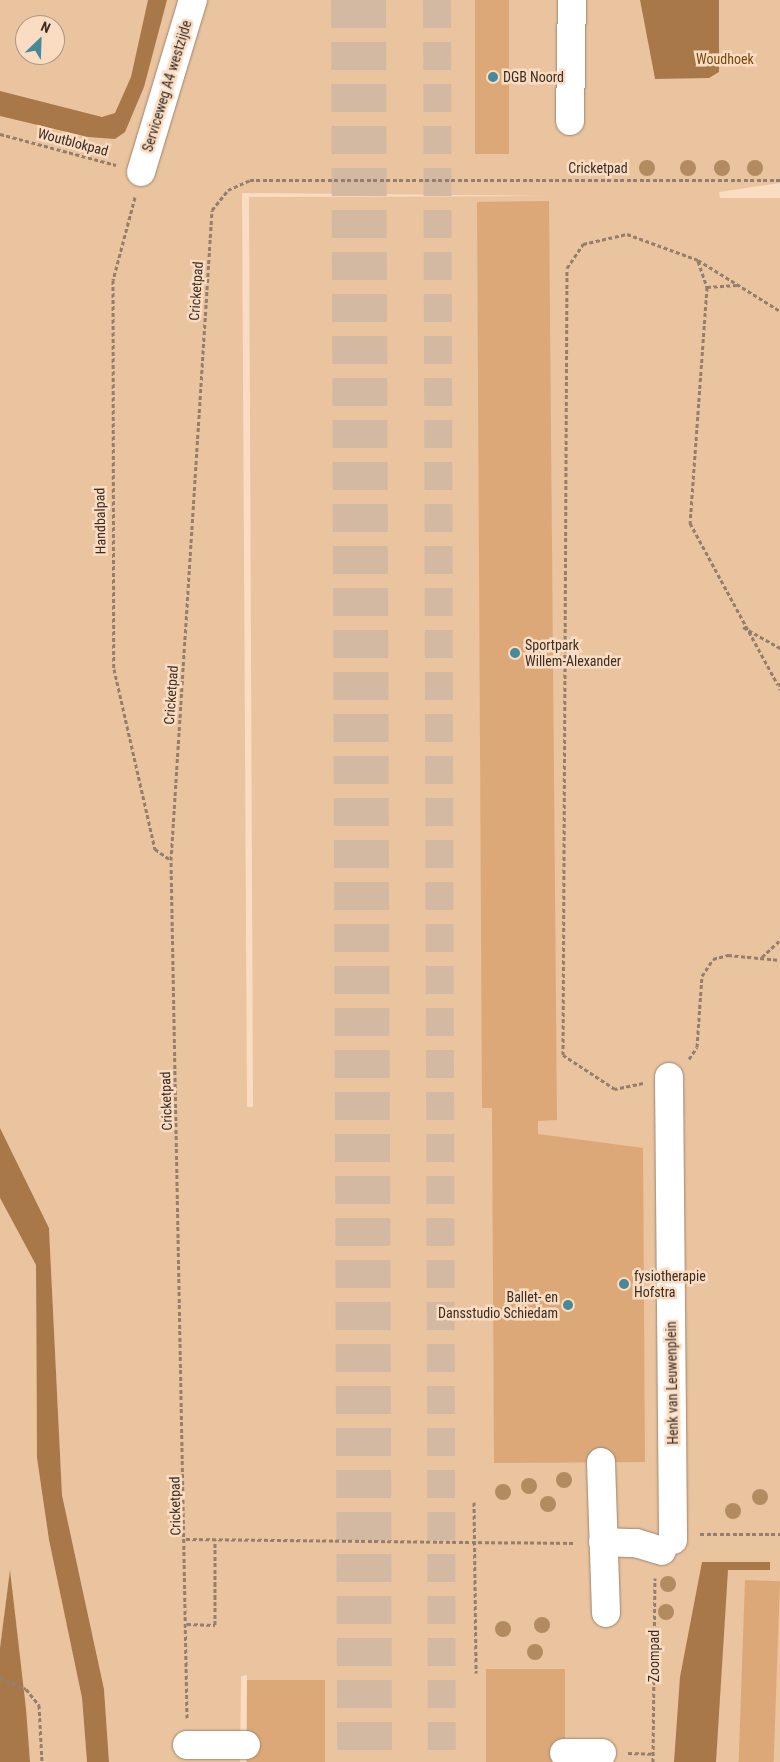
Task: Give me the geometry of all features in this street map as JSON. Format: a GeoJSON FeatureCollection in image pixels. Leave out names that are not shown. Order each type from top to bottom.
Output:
{"type":"FeatureCollection","features":[{"type":"Feature","properties":{"kind":"street","name":"Serviceweg A4 westzijde"},"geometry":{"type":"LineString","coordinates":[[141,172],[193,0]]}},
{"type":"Feature","properties":{"kind":"street"},"geometry":{"type":"LineString","coordinates":[[570,121],[572,0]]}},
{"type":"Feature","properties":{"kind":"street","name":"Henk van Leuwenplein"},"geometry":{"type":"LineString","coordinates":[[668,1545],[669,1077]]}},
{"type":"Feature","properties":{"kind":"street"},"geometry":{"type":"LineString","coordinates":[[601,1462],[606,1612]]}},
{"type":"Feature","properties":{"kind":"street"},"geometry":{"type":"LineString","coordinates":[[603,1542],[668,1545]]}},
{"type":"Feature","properties":{"kind":"street"},"geometry":{"type":"LineString","coordinates":[[187,1745],[246,1745]]}},
{"type":"Feature","properties":{"kind":"street"},"geometry":{"type":"LineString","coordinates":[[564,1753],[602,1753]]}},
{"type":"Feature","properties":{"kind":"path","name":"Woutblokpad"},"geometry":{"type":"LineString","coordinates":[[0,134],[141,172]]}},
{"type":"Feature","properties":{"kind":"path","name":"Handbalpad"},"geometry":{"type":"LineString","coordinates":[[141,172],[113,280],[114,668],[155,849],[171,860]]}},
{"type":"Feature","properties":{"kind":"path","name":"Cricketpad"},"geometry":{"type":"LineString","coordinates":[[187,1745],[186,1539],[171,860],[212,210],[228,190],[250,180],[780,180]]}},
{"type":"Feature","properties":{"kind":"path"},"geometry":{"type":"LineString","coordinates":[[780,311],[698,260],[627,234],[583,244],[567,268],[563,1055],[615,1089],[669,1077],[697,1048],[702,976],[713,958],[780,960]]}},
{"type":"Feature","properties":{"kind":"path"},"geometry":{"type":"LineString","coordinates":[[698,260],[707,287],[690,523],[742,627],[779,684],[780,690]]}},
{"type":"Feature","properties":{"kind":"path"},"geometry":{"type":"LineString","coordinates":[[707,287],[737,285]]}},
{"type":"Feature","properties":{"kind":"path"},"geometry":{"type":"LineString","coordinates":[[742,627],[780,648]]}},
{"type":"Feature","properties":{"kind":"path"},"geometry":{"type":"LineString","coordinates":[[762,958],[780,940]]}},
{"type":"Feature","properties":{"kind":"path"},"geometry":{"type":"LineString","coordinates":[[474,1502],[476,1673]]}},
{"type":"Feature","properties":{"kind":"path"},"geometry":{"type":"LineString","coordinates":[[668,1545],[688,1534],[780,1534]]}},
{"type":"Feature","properties":{"kind":"path"},"geometry":{"type":"LineString","coordinates":[[186,1539],[575,1543]]}},
{"type":"Feature","properties":{"kind":"path"},"geometry":{"type":"LineString","coordinates":[[187,1624],[215,1625],[215,1539]]}},
{"type":"Feature","properties":{"kind":"path","name":"Zoompad"},"geometry":{"type":"LineString","coordinates":[[653,1762],[655,1570],[668,1545]]}},
{"type":"Feature","properties":{"kind":"path"},"geometry":{"type":"LineString","coordinates":[[0,1678],[26,1689],[39,1705],[43,1722],[42,1762]]}},
{"type":"Feature","properties":{"kind":"green space","name":"Sportpark Willem-Alexander"},"geometry":{"type":"Polygon","coordinates":[[[0,0],[640,0],[655,79],[667,0],[780,0],[780,183],[719,192],[720,198],[780,198],[780,1762],[246,1762],[247,1675],[241,1676],[240,1762],[109,1762],[104,1689],[62,1495],[49,1228],[0,1128],[0,0]],[[242,193],[247,1107],[253,1107],[249,197],[555,196],[242,193]]]}},
{"type":"Feature","properties":{"kind":"green space"},"geometry":{"type":"Polygon","coordinates":[[[0,1198],[36,1265],[37,1458],[49,1540],[82,1698],[87,1762],[30,1762],[10,1573],[0,1648],[0,1198]]]}},
{"type":"Feature","properties":{"kind":"shaded area"},"geometry":{"type":"Polygon","coordinates":[[[148,0],[167,0],[144,87],[125,132],[115,139],[88,137],[0,116],[0,91],[102,117],[115,113],[131,77],[148,0]]]}},
{"type":"Feature","properties":{"kind":"shaded area"},"geometry":{"type":"Polygon","coordinates":[[[640,0],[719,0],[719,72],[709,78],[655,79],[640,0]]]}},
{"type":"Feature","properties":{"kind":"shaded area"},"geometry":{"type":"Polygon","coordinates":[[[0,1128],[49,1228],[62,1495],[104,1689],[109,1762],[87,1762],[82,1698],[49,1540],[37,1458],[36,1265],[0,1198],[0,1128]]]}},
{"type":"Feature","properties":{"kind":"shaded area"},"geometry":{"type":"Polygon","coordinates":[[[702,1562],[770,1562],[770,1570],[728,1570],[716,1762],[674,1762],[680,1677],[702,1562]]]}},
{"type":"Feature","properties":{"kind":"shaded area"},"geometry":{"type":"Polygon","coordinates":[[[10,1570],[26,1709],[30,1762],[0,1762],[0,1648],[10,1570]]]}},
{"type":"Feature","properties":{"kind":"building","name":"DGB Noord"},"geometry":{"type":"Polygon","coordinates":[[[475,0],[509,0],[509,154],[475,154],[475,0]]]}},
{"type":"Feature","properties":{"kind":"building"},"geometry":{"type":"Polygon","coordinates":[[[549,201],[557,1120],[538,1121],[538,1134],[643,1148],[645,1462],[494,1463],[492,1108],[482,1108],[477,202],[549,201]]]}},
{"type":"Feature","properties":{"kind":"building"},"geometry":{"type":"Polygon","coordinates":[[[745,1580],[780,1581],[774,1762],[739,1762],[745,1580]]]}},
{"type":"Feature","properties":{"kind":"building"},"geometry":{"type":"Polygon","coordinates":[[[486,1669],[565,1669],[565,1762],[486,1762],[486,1669]]]}},
{"type":"Feature","properties":{"kind":"building"},"geometry":{"type":"Polygon","coordinates":[[[247,1680],[325,1680],[325,1762],[247,1762],[247,1680]]]}},
{"type":"Feature","properties":{"kind":"tunnel"},"geometry":{"type":"LineString","coordinates":[[345,0],[351,1762]]}},
{"type":"Feature","properties":{"kind":"tunnel"},"geometry":{"type":"LineString","coordinates":[[372,0],[378,1762]]}},
{"type":"Feature","properties":{"kind":"tunnel"},"geometry":{"type":"LineString","coordinates":[[437,0],[442,1762]]}},
{"type":"Feature","properties":{"kind":"place","name":"DGB Noord"},"geometry":{"type":"Point","coordinates":[493,77]}},
{"type":"Feature","properties":{"kind":"place","name":"Sportpark Willem-Alexander"},"geometry":{"type":"Point","coordinates":[515,653]}},
{"type":"Feature","properties":{"kind":"place","name":"fysiotherapie Hofstra"},"geometry":{"type":"Point","coordinates":[624,1284]}},
{"type":"Feature","properties":{"kind":"place","name":"Ballet- en Dansstudio Schiedam"},"geometry":{"type":"Point","coordinates":[568,1305]}},
{"type":"Feature","properties":{"kind":"park label","name":"Woudhoek"},"geometry":{"type":"Point","coordinates":[725,59]}}]}
